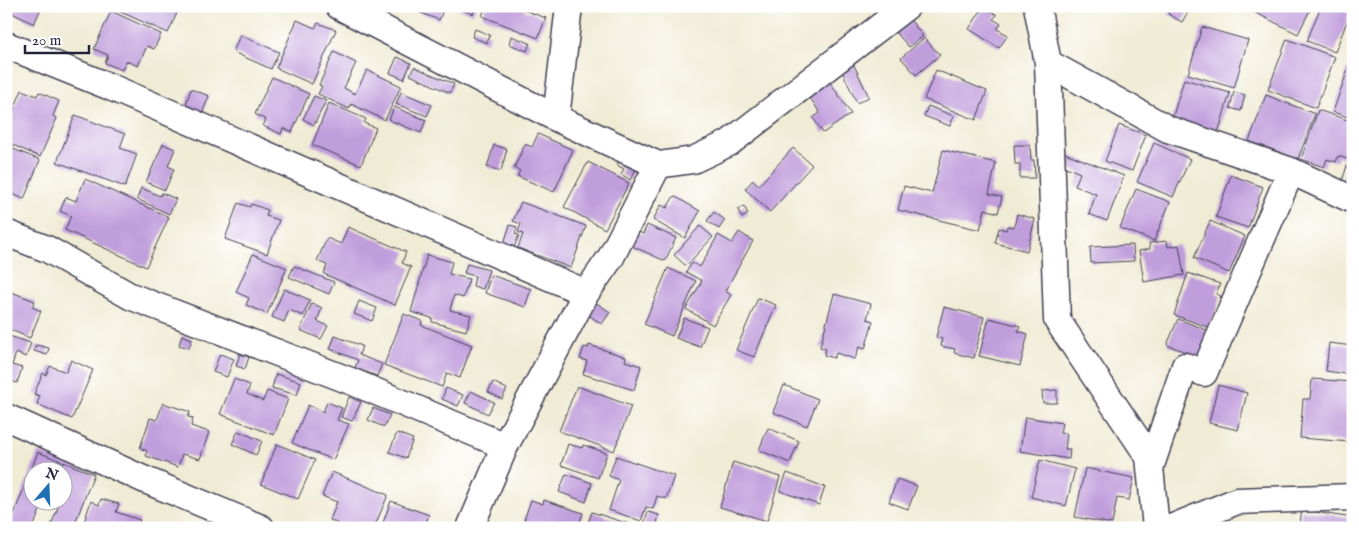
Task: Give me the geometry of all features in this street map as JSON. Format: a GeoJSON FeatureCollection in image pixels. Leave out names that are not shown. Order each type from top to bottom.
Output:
{"type":"FeatureCollection","features":[{"type":"Feature","properties":{"kind":"street"},"geometry":{"type":"LineString","coordinates":[[339,6],[556,118],[658,165],[693,160],[729,143],[907,6]]}},
{"type":"Feature","properties":{"kind":"street"},"geometry":{"type":"LineString","coordinates":[[556,118],[569,6]]}},
{"type":"Feature","properties":{"kind":"street"},"geometry":{"type":"LineString","coordinates":[[1037,6],[1048,63],[1057,320],[1149,457],[1156,528]]}},
{"type":"Feature","properties":{"kind":"street"},"geometry":{"type":"LineString","coordinates":[[6,45],[108,86],[586,293]]}},
{"type":"Feature","properties":{"kind":"street"},"geometry":{"type":"LineString","coordinates":[[1048,63],[1168,129],[1291,171],[1353,200]]}},
{"type":"Feature","properties":{"kind":"street"},"geometry":{"type":"LineString","coordinates":[[470,528],[504,446],[586,293],[611,257],[658,165]]}},
{"type":"Feature","properties":{"kind":"street"},"geometry":{"type":"LineString","coordinates":[[1150,468],[1185,366],[1204,373],[1291,171]]}},
{"type":"Feature","properties":{"kind":"street"},"geometry":{"type":"LineString","coordinates":[[6,233],[47,249],[130,296],[353,382],[504,446]]}},
{"type":"Feature","properties":{"kind":"street"},"geometry":{"type":"LineString","coordinates":[[6,417],[143,479],[261,528]]}},
{"type":"Feature","properties":{"kind":"street"},"geometry":{"type":"LineString","coordinates":[[1171,528],[1237,501],[1353,497]]}},
{"type":"Feature","properties":{"kind":"building"},"geometry":{"type":"Polygon","coordinates":[[[6,6],[42,6],[34,24],[6,10],[6,6]]]}},
{"type":"Feature","properties":{"kind":"building"},"geometry":{"type":"Polygon","coordinates":[[[115,6],[163,6],[177,13],[168,33],[114,9],[115,6]]]}},
{"type":"Feature","properties":{"kind":"building"},"geometry":{"type":"Polygon","coordinates":[[[418,6],[439,6],[444,8],[439,20],[416,11],[418,6]]]}},
{"type":"Feature","properties":{"kind":"building"},"geometry":{"type":"Polygon","coordinates":[[[452,6],[476,6],[473,14],[452,6]]]}},
{"type":"Feature","properties":{"kind":"building"},"geometry":{"type":"Polygon","coordinates":[[[486,6],[525,6],[524,10],[546,18],[538,38],[482,16],[486,6]]]}},
{"type":"Feature","properties":{"kind":"building"},"geometry":{"type":"Polygon","coordinates":[[[984,6],[997,15],[993,19],[1001,24],[997,29],[1008,35],[999,48],[969,29],[984,6]]]}},
{"type":"Feature","properties":{"kind":"building"},"geometry":{"type":"Polygon","coordinates":[[[1172,6],[1179,6],[1188,12],[1182,22],[1168,14],[1172,6]]]}},
{"type":"Feature","properties":{"kind":"building"},"geometry":{"type":"Polygon","coordinates":[[[1259,6],[1312,6],[1298,34],[1256,13],[1259,6]]]}},
{"type":"Feature","properties":{"kind":"building"},"geometry":{"type":"Polygon","coordinates":[[[1321,6],[1353,6],[1335,52],[1307,41],[1321,6]]]}},
{"type":"Feature","properties":{"kind":"building"},"geometry":{"type":"Polygon","coordinates":[[[111,11],[161,34],[154,49],[147,46],[138,66],[126,61],[122,70],[105,63],[108,55],[94,49],[111,11]]]}},
{"type":"Feature","properties":{"kind":"building"},"geometry":{"type":"Polygon","coordinates":[[[908,17],[923,36],[909,47],[893,29],[908,17]]]}},
{"type":"Feature","properties":{"kind":"building"},"geometry":{"type":"Polygon","coordinates":[[[297,20],[315,28],[318,23],[336,30],[312,84],[276,68],[297,20]]]}},
{"type":"Feature","properties":{"kind":"building"},"geometry":{"type":"Polygon","coordinates":[[[1202,27],[1248,40],[1234,88],[1188,74],[1202,27]]]}},
{"type":"Feature","properties":{"kind":"building"},"geometry":{"type":"Polygon","coordinates":[[[475,29],[490,35],[487,43],[472,37],[475,29]]]}},
{"type":"Feature","properties":{"kind":"building"},"geometry":{"type":"Polygon","coordinates":[[[240,35],[279,52],[271,69],[233,52],[240,35]]]}},
{"type":"Feature","properties":{"kind":"building"},"geometry":{"type":"Polygon","coordinates":[[[511,36],[530,43],[527,51],[509,44],[511,36]]]}},
{"type":"Feature","properties":{"kind":"building"},"geometry":{"type":"Polygon","coordinates":[[[924,38],[940,55],[916,75],[901,58],[924,38]]]}},
{"type":"Feature","properties":{"kind":"building"},"geometry":{"type":"Polygon","coordinates":[[[1287,39],[1335,57],[1316,108],[1268,90],[1287,39]]]}},
{"type":"Feature","properties":{"kind":"building"},"geometry":{"type":"Polygon","coordinates":[[[334,52],[356,63],[344,88],[355,94],[367,70],[401,86],[385,120],[351,104],[349,109],[318,94],[322,86],[319,85],[334,52]]]}},
{"type":"Feature","properties":{"kind":"building"},"geometry":{"type":"Polygon","coordinates":[[[1353,54],[1353,119],[1333,112],[1353,54]]]}},
{"type":"Feature","properties":{"kind":"building"},"geometry":{"type":"Polygon","coordinates":[[[397,57],[411,63],[404,79],[390,73],[397,57]]]}},
{"type":"Feature","properties":{"kind":"building"},"geometry":{"type":"Polygon","coordinates":[[[852,61],[869,97],[857,103],[840,67],[852,61]]]}},
{"type":"Feature","properties":{"kind":"building"},"geometry":{"type":"Polygon","coordinates":[[[414,67],[454,84],[450,93],[410,75],[414,67]]]}},
{"type":"Feature","properties":{"kind":"building"},"geometry":{"type":"Polygon","coordinates":[[[936,70],[987,91],[976,120],[924,99],[936,70]]]}},
{"type":"Feature","properties":{"kind":"building"},"geometry":{"type":"Polygon","coordinates":[[[826,76],[851,114],[823,133],[813,118],[820,113],[805,90],[826,76]]]}},
{"type":"Feature","properties":{"kind":"building"},"geometry":{"type":"Polygon","coordinates":[[[272,77],[309,94],[292,132],[283,128],[281,134],[263,126],[266,120],[255,114],[272,77]]]}},
{"type":"Feature","properties":{"kind":"building"},"geometry":{"type":"Polygon","coordinates":[[[1184,79],[1230,93],[1218,133],[1172,119],[1184,79]]]}},
{"type":"Feature","properties":{"kind":"building"},"geometry":{"type":"Polygon","coordinates":[[[191,89],[209,96],[202,114],[185,107],[191,89]]]}},
{"type":"Feature","properties":{"kind":"building"},"geometry":{"type":"Polygon","coordinates":[[[22,90],[37,96],[39,92],[59,101],[53,116],[57,118],[40,157],[6,142],[6,128],[22,90]]]}},
{"type":"Feature","properties":{"kind":"building"},"geometry":{"type":"Polygon","coordinates":[[[401,92],[432,105],[427,116],[396,104],[401,92]]]}},
{"type":"Feature","properties":{"kind":"building"},"geometry":{"type":"Polygon","coordinates":[[[1234,92],[1245,95],[1241,111],[1230,108],[1234,92]]]}},
{"type":"Feature","properties":{"kind":"building"},"geometry":{"type":"Polygon","coordinates":[[[1266,95],[1315,114],[1298,159],[1249,141],[1266,95]]]}},
{"type":"Feature","properties":{"kind":"building"},"geometry":{"type":"Polygon","coordinates":[[[314,96],[326,101],[314,125],[303,119],[314,96]]]}},
{"type":"Feature","properties":{"kind":"building"},"geometry":{"type":"Polygon","coordinates":[[[329,103],[366,119],[364,123],[376,128],[361,165],[312,145],[329,103]]]}},
{"type":"Feature","properties":{"kind":"building"},"geometry":{"type":"Polygon","coordinates":[[[928,106],[954,116],[950,126],[924,116],[928,106]]]}},
{"type":"Feature","properties":{"kind":"building"},"geometry":{"type":"Polygon","coordinates":[[[394,107],[426,120],[421,133],[389,120],[394,107]]]}},
{"type":"Feature","properties":{"kind":"building"},"geometry":{"type":"Polygon","coordinates":[[[1318,110],[1353,122],[1353,141],[1347,159],[1338,156],[1336,162],[1327,159],[1324,167],[1301,159],[1318,110]]]}},
{"type":"Feature","properties":{"kind":"building"},"geometry":{"type":"Polygon","coordinates":[[[75,115],[125,134],[120,148],[137,154],[125,187],[57,162],[75,115]]]}},
{"type":"Feature","properties":{"kind":"building"},"geometry":{"type":"Polygon","coordinates":[[[1119,125],[1146,135],[1132,171],[1105,161],[1119,125]]]}},
{"type":"Feature","properties":{"kind":"building"},"geometry":{"type":"Polygon","coordinates":[[[538,134],[573,150],[554,192],[517,176],[520,171],[514,168],[525,144],[532,147],[538,134]]]}},
{"type":"Feature","properties":{"kind":"building"},"geometry":{"type":"Polygon","coordinates":[[[1154,143],[1190,159],[1173,197],[1137,182],[1154,143]]]}},
{"type":"Feature","properties":{"kind":"building"},"geometry":{"type":"Polygon","coordinates":[[[163,144],[175,149],[168,166],[174,169],[165,190],[146,182],[163,144]]]}},
{"type":"Feature","properties":{"kind":"building"},"geometry":{"type":"Polygon","coordinates":[[[494,145],[507,149],[501,171],[487,167],[494,145]]]}},
{"type":"Feature","properties":{"kind":"building"},"geometry":{"type":"Polygon","coordinates":[[[1014,145],[1030,145],[1031,160],[1034,160],[1035,178],[1020,178],[1020,164],[1015,164],[1014,145]]]}},
{"type":"Feature","properties":{"kind":"building"},"geometry":{"type":"Polygon","coordinates":[[[6,146],[40,160],[24,199],[8,192],[6,196],[6,146]]]}},
{"type":"Feature","properties":{"kind":"building"},"geometry":{"type":"Polygon","coordinates":[[[793,148],[812,165],[770,212],[745,189],[753,180],[759,185],[793,148]]]}},
{"type":"Feature","properties":{"kind":"building"},"geometry":{"type":"Polygon","coordinates":[[[943,150],[996,163],[989,194],[1002,197],[998,213],[985,209],[980,230],[898,210],[904,186],[932,193],[943,150]]]}},
{"type":"Feature","properties":{"kind":"building"},"geometry":{"type":"Polygon","coordinates":[[[1065,153],[1124,176],[1107,221],[1089,214],[1096,194],[1075,186],[1080,173],[1061,165],[1065,153]]]}},
{"type":"Feature","properties":{"kind":"building"},"geometry":{"type":"Polygon","coordinates":[[[622,157],[638,166],[630,180],[621,174],[624,169],[617,165],[622,157]]]}},
{"type":"Feature","properties":{"kind":"building"},"geometry":{"type":"Polygon","coordinates":[[[1350,157],[1353,158],[1353,189],[1341,184],[1350,157]]]}},
{"type":"Feature","properties":{"kind":"building"},"geometry":{"type":"Polygon","coordinates":[[[588,162],[629,183],[605,229],[564,207],[588,162]]]}},
{"type":"Feature","properties":{"kind":"building"},"geometry":{"type":"Polygon","coordinates":[[[1231,175],[1263,187],[1248,228],[1216,217],[1231,175]]]}},
{"type":"Feature","properties":{"kind":"building"},"geometry":{"type":"Polygon","coordinates":[[[85,179],[169,217],[146,267],[65,230],[71,216],[60,211],[66,197],[76,201],[85,179]]]}},
{"type":"Feature","properties":{"kind":"building"},"geometry":{"type":"Polygon","coordinates":[[[141,188],[160,196],[162,193],[176,199],[169,214],[137,199],[141,188]]]}},
{"type":"Feature","properties":{"kind":"building"},"geometry":{"type":"Polygon","coordinates":[[[1136,189],[1170,202],[1154,241],[1120,228],[1136,189]]]}},
{"type":"Feature","properties":{"kind":"building"},"geometry":{"type":"Polygon","coordinates":[[[674,196],[700,211],[685,238],[653,220],[661,205],[667,208],[674,196]]]}},
{"type":"Feature","properties":{"kind":"building"},"geometry":{"type":"Polygon","coordinates":[[[521,202],[586,226],[571,268],[518,248],[523,234],[518,232],[521,224],[513,221],[521,202]]]}},
{"type":"Feature","properties":{"kind":"building"},"geometry":{"type":"Polygon","coordinates":[[[238,203],[250,207],[251,204],[268,210],[266,216],[279,220],[267,254],[225,239],[238,203]]]}},
{"type":"Feature","properties":{"kind":"building"},"geometry":{"type":"Polygon","coordinates":[[[744,206],[748,214],[742,218],[738,210],[744,206]]]}},
{"type":"Feature","properties":{"kind":"building"},"geometry":{"type":"Polygon","coordinates":[[[714,212],[725,220],[719,229],[707,221],[714,212]]]}},
{"type":"Feature","properties":{"kind":"building"},"geometry":{"type":"Polygon","coordinates":[[[1017,214],[1035,219],[1027,251],[995,243],[999,228],[1006,230],[1007,226],[1014,227],[1017,214]]]}},
{"type":"Feature","properties":{"kind":"building"},"geometry":{"type":"Polygon","coordinates":[[[1210,221],[1245,236],[1229,273],[1194,258],[1210,221]]]}},
{"type":"Feature","properties":{"kind":"building"},"geometry":{"type":"Polygon","coordinates":[[[510,225],[517,227],[515,234],[519,235],[513,250],[503,246],[510,225]]]}},
{"type":"Feature","properties":{"kind":"building"},"geometry":{"type":"Polygon","coordinates":[[[647,225],[676,238],[665,261],[632,246],[639,232],[643,234],[647,225]]]}},
{"type":"Feature","properties":{"kind":"building"},"geometry":{"type":"Polygon","coordinates":[[[700,226],[713,237],[686,266],[674,255],[700,226]]]}},
{"type":"Feature","properties":{"kind":"building"},"geometry":{"type":"Polygon","coordinates":[[[348,227],[406,252],[402,263],[411,267],[395,305],[324,274],[327,265],[317,261],[327,238],[341,244],[348,227]]]}},
{"type":"Feature","properties":{"kind":"building"},"geometry":{"type":"Polygon","coordinates":[[[739,232],[753,241],[725,291],[731,295],[713,325],[686,309],[702,281],[686,272],[692,263],[700,267],[718,235],[732,243],[739,232]]]}},
{"type":"Feature","properties":{"kind":"building"},"geometry":{"type":"Polygon","coordinates":[[[1167,241],[1168,247],[1179,245],[1184,275],[1144,282],[1139,251],[1150,249],[1149,243],[1167,241]]]}},
{"type":"Feature","properties":{"kind":"building"},"geometry":{"type":"Polygon","coordinates":[[[1133,245],[1134,261],[1091,263],[1090,247],[1133,245]]]}},
{"type":"Feature","properties":{"kind":"building"},"geometry":{"type":"Polygon","coordinates":[[[253,254],[287,268],[267,314],[246,305],[249,298],[236,292],[253,254]]]}},
{"type":"Feature","properties":{"kind":"building"},"geometry":{"type":"Polygon","coordinates":[[[427,255],[452,262],[449,274],[469,279],[463,298],[454,295],[450,310],[471,315],[466,331],[432,322],[432,318],[411,312],[427,255]]]}},
{"type":"Feature","properties":{"kind":"building"},"geometry":{"type":"Polygon","coordinates":[[[467,264],[489,270],[483,289],[473,286],[475,276],[464,273],[467,264]]]}},
{"type":"Feature","properties":{"kind":"building"},"geometry":{"type":"Polygon","coordinates":[[[294,266],[334,282],[329,294],[289,277],[294,266]]]}},
{"type":"Feature","properties":{"kind":"building"},"geometry":{"type":"Polygon","coordinates":[[[668,268],[696,281],[672,336],[644,324],[668,268]]]}},
{"type":"Feature","properties":{"kind":"building"},"geometry":{"type":"Polygon","coordinates":[[[1188,273],[1220,284],[1216,294],[1221,296],[1210,328],[1174,315],[1188,273]]]}},
{"type":"Feature","properties":{"kind":"building"},"geometry":{"type":"Polygon","coordinates":[[[491,275],[531,289],[525,307],[485,293],[491,275]]]}},
{"type":"Feature","properties":{"kind":"building"},"geometry":{"type":"Polygon","coordinates":[[[284,289],[310,300],[303,316],[289,310],[284,322],[272,317],[284,289]]]}},
{"type":"Feature","properties":{"kind":"building"},"geometry":{"type":"Polygon","coordinates":[[[6,290],[35,301],[32,307],[41,311],[30,338],[6,328],[6,290]]]}},
{"type":"Feature","properties":{"kind":"building"},"geometry":{"type":"Polygon","coordinates":[[[834,294],[871,304],[867,319],[873,321],[865,349],[859,347],[855,359],[836,353],[834,358],[824,355],[826,349],[820,347],[834,294]]]}},
{"type":"Feature","properties":{"kind":"building"},"geometry":{"type":"Polygon","coordinates":[[[758,298],[776,305],[754,357],[736,350],[758,298]]]}},
{"type":"Feature","properties":{"kind":"building"},"geometry":{"type":"Polygon","coordinates":[[[359,301],[377,308],[372,321],[354,314],[359,301]]]}},
{"type":"Feature","properties":{"kind":"building"},"geometry":{"type":"Polygon","coordinates":[[[595,302],[610,312],[602,324],[587,314],[595,302]]]}},
{"type":"Feature","properties":{"kind":"building"},"geometry":{"type":"Polygon","coordinates":[[[312,303],[322,308],[317,321],[328,326],[321,339],[300,330],[312,303]]]}},
{"type":"Feature","properties":{"kind":"building"},"geometry":{"type":"Polygon","coordinates":[[[944,307],[984,317],[974,358],[954,353],[955,349],[941,346],[942,339],[936,337],[944,307]]]}},
{"type":"Feature","properties":{"kind":"building"},"geometry":{"type":"Polygon","coordinates":[[[404,314],[422,321],[421,325],[472,345],[460,378],[447,373],[442,387],[384,365],[404,314]]]}},
{"type":"Feature","properties":{"kind":"building"},"geometry":{"type":"Polygon","coordinates":[[[684,318],[708,327],[700,347],[676,338],[684,318]]]}},
{"type":"Feature","properties":{"kind":"building"},"geometry":{"type":"Polygon","coordinates":[[[989,318],[1020,326],[1018,331],[1028,334],[1020,366],[979,356],[989,318]]]}},
{"type":"Feature","properties":{"kind":"building"},"geometry":{"type":"Polygon","coordinates":[[[1178,319],[1212,332],[1202,358],[1167,345],[1178,319]]]}},
{"type":"Feature","properties":{"kind":"building"},"geometry":{"type":"Polygon","coordinates":[[[6,335],[31,343],[26,357],[16,353],[12,365],[22,368],[17,383],[6,379],[6,335]]]}},
{"type":"Feature","properties":{"kind":"building"},"geometry":{"type":"Polygon","coordinates":[[[182,335],[192,339],[189,348],[179,345],[182,335]]]}},
{"type":"Feature","properties":{"kind":"building"},"geometry":{"type":"Polygon","coordinates":[[[335,336],[362,346],[359,355],[382,364],[377,376],[355,368],[358,360],[330,349],[335,336]]]}},
{"type":"Feature","properties":{"kind":"building"},"geometry":{"type":"Polygon","coordinates":[[[1329,343],[1353,346],[1353,375],[1326,371],[1329,343]]]}},
{"type":"Feature","properties":{"kind":"building"},"geometry":{"type":"Polygon","coordinates":[[[36,345],[49,348],[47,355],[34,351],[36,345]]]}},
{"type":"Feature","properties":{"kind":"building"},"geometry":{"type":"Polygon","coordinates":[[[589,345],[626,357],[625,361],[641,366],[634,390],[583,374],[587,361],[580,359],[584,347],[588,348],[589,345]]]}},
{"type":"Feature","properties":{"kind":"building"},"geometry":{"type":"Polygon","coordinates":[[[220,354],[234,359],[227,377],[213,372],[220,354]]]}},
{"type":"Feature","properties":{"kind":"building"},"geometry":{"type":"Polygon","coordinates":[[[240,354],[249,357],[245,369],[236,366],[240,354]]]}},
{"type":"Feature","properties":{"kind":"building"},"geometry":{"type":"Polygon","coordinates":[[[71,360],[93,370],[72,419],[37,404],[40,396],[34,394],[43,373],[46,375],[50,366],[66,372],[71,360]]]}},
{"type":"Feature","properties":{"kind":"building"},"geometry":{"type":"Polygon","coordinates":[[[276,374],[301,382],[297,395],[272,388],[276,374]]]}},
{"type":"Feature","properties":{"kind":"building"},"geometry":{"type":"Polygon","coordinates":[[[234,379],[250,385],[247,394],[263,401],[267,391],[288,399],[274,435],[220,414],[234,379]]]}},
{"type":"Feature","properties":{"kind":"building"},"geometry":{"type":"Polygon","coordinates":[[[1312,379],[1353,382],[1353,421],[1350,442],[1300,438],[1303,399],[1310,399],[1312,379]]]}},
{"type":"Feature","properties":{"kind":"building"},"geometry":{"type":"Polygon","coordinates":[[[493,382],[507,389],[502,399],[488,392],[493,382]]]}},
{"type":"Feature","properties":{"kind":"building"},"geometry":{"type":"Polygon","coordinates":[[[784,385],[818,399],[807,426],[773,412],[784,385]]]}},
{"type":"Feature","properties":{"kind":"building"},"geometry":{"type":"Polygon","coordinates":[[[1218,385],[1247,393],[1238,430],[1209,423],[1218,385]]]}},
{"type":"Feature","properties":{"kind":"building"},"geometry":{"type":"Polygon","coordinates":[[[577,386],[631,406],[614,451],[559,431],[577,386]]]}},
{"type":"Feature","properties":{"kind":"building"},"geometry":{"type":"Polygon","coordinates":[[[446,388],[463,395],[458,406],[442,399],[446,388]]]}},
{"type":"Feature","properties":{"kind":"building"},"geometry":{"type":"Polygon","coordinates":[[[1057,390],[1057,403],[1043,403],[1042,391],[1057,390]]]}},
{"type":"Feature","properties":{"kind":"building"},"geometry":{"type":"Polygon","coordinates":[[[471,391],[494,402],[488,414],[465,403],[471,391]]]}},
{"type":"Feature","properties":{"kind":"building"},"geometry":{"type":"Polygon","coordinates":[[[349,397],[361,402],[352,421],[341,417],[349,397]]]}},
{"type":"Feature","properties":{"kind":"building"},"geometry":{"type":"Polygon","coordinates":[[[327,402],[342,408],[337,420],[349,424],[333,460],[292,443],[308,405],[323,412],[327,402]]]}},
{"type":"Feature","properties":{"kind":"building"},"geometry":{"type":"Polygon","coordinates":[[[163,403],[190,412],[188,417],[193,418],[191,426],[209,432],[200,459],[182,454],[178,467],[146,456],[147,451],[140,448],[150,418],[157,420],[163,403]]]}},
{"type":"Feature","properties":{"kind":"building"},"geometry":{"type":"Polygon","coordinates":[[[373,408],[390,415],[384,427],[368,420],[373,408]]]}},
{"type":"Feature","properties":{"kind":"building"},"geometry":{"type":"Polygon","coordinates":[[[1025,417],[1062,423],[1060,433],[1067,434],[1065,449],[1070,449],[1069,459],[1020,451],[1025,417]]]}},
{"type":"Feature","properties":{"kind":"building"},"geometry":{"type":"Polygon","coordinates":[[[768,428],[799,441],[790,463],[759,450],[768,428]]]}},
{"type":"Feature","properties":{"kind":"building"},"geometry":{"type":"Polygon","coordinates":[[[238,431],[262,441],[256,455],[232,444],[238,431]]]}},
{"type":"Feature","properties":{"kind":"building"},"geometry":{"type":"Polygon","coordinates":[[[397,433],[413,439],[406,458],[389,452],[397,433]]]}},
{"type":"Feature","properties":{"kind":"building"},"geometry":{"type":"Polygon","coordinates":[[[277,444],[315,460],[298,499],[261,484],[277,444]]]}},
{"type":"Feature","properties":{"kind":"building"},"geometry":{"type":"Polygon","coordinates":[[[568,444],[582,448],[583,445],[607,453],[598,478],[561,465],[568,444]]]}},
{"type":"Feature","properties":{"kind":"building"},"geometry":{"type":"Polygon","coordinates":[[[38,452],[63,462],[34,462],[38,452]]]}},
{"type":"Feature","properties":{"kind":"building"},"geometry":{"type":"Polygon","coordinates":[[[616,456],[674,476],[666,499],[657,496],[653,509],[646,507],[641,521],[609,510],[619,480],[609,476],[616,456]]]}},
{"type":"Feature","properties":{"kind":"building"},"geometry":{"type":"Polygon","coordinates":[[[1040,460],[1075,469],[1066,506],[1031,497],[1040,460]]]}},
{"type":"Feature","properties":{"kind":"building"},"geometry":{"type":"Polygon","coordinates":[[[733,462],[780,477],[767,521],[720,507],[733,462]]]}},
{"type":"Feature","properties":{"kind":"building"},"geometry":{"type":"Polygon","coordinates":[[[72,465],[94,474],[73,528],[50,528],[56,512],[72,512],[72,465]]]}},
{"type":"Feature","properties":{"kind":"building"},"geometry":{"type":"Polygon","coordinates":[[[1085,468],[1134,478],[1129,500],[1117,498],[1112,524],[1075,517],[1085,468]]]}},
{"type":"Feature","properties":{"kind":"building"},"geometry":{"type":"Polygon","coordinates":[[[332,472],[388,495],[374,528],[347,528],[330,520],[337,502],[322,496],[332,472]]]}},
{"type":"Feature","properties":{"kind":"building"},"geometry":{"type":"Polygon","coordinates":[[[787,473],[825,487],[819,505],[780,491],[787,473]]]}},
{"type":"Feature","properties":{"kind":"building"},"geometry":{"type":"Polygon","coordinates":[[[566,474],[592,483],[586,502],[559,492],[566,474]]]}},
{"type":"Feature","properties":{"kind":"building"},"geometry":{"type":"Polygon","coordinates":[[[897,479],[917,486],[908,509],[889,502],[897,479]]]}},
{"type":"Feature","properties":{"kind":"building"},"geometry":{"type":"Polygon","coordinates":[[[22,493],[22,512],[39,512],[33,528],[19,528],[10,524],[22,493]]]}},
{"type":"Feature","properties":{"kind":"building"},"geometry":{"type":"Polygon","coordinates":[[[101,499],[119,504],[116,512],[140,520],[137,528],[82,528],[91,501],[99,505],[101,499]]]}},
{"type":"Feature","properties":{"kind":"building"},"geometry":{"type":"Polygon","coordinates":[[[531,500],[543,504],[544,500],[583,513],[578,528],[528,528],[529,522],[524,520],[531,500]]]}},
{"type":"Feature","properties":{"kind":"building"},"geometry":{"type":"Polygon","coordinates":[[[391,501],[429,515],[424,528],[381,528],[391,501]]]}},
{"type":"Feature","properties":{"kind":"building"},"geometry":{"type":"Polygon","coordinates":[[[1302,510],[1353,518],[1353,528],[1299,528],[1302,510]]]}},
{"type":"Feature","properties":{"kind":"building"},"geometry":{"type":"Polygon","coordinates":[[[592,512],[629,524],[627,528],[586,528],[592,512]]]}},
{"type":"Feature","properties":{"kind":"building"},"geometry":{"type":"Polygon","coordinates":[[[648,512],[659,515],[656,527],[644,524],[648,512]]]}}]}
